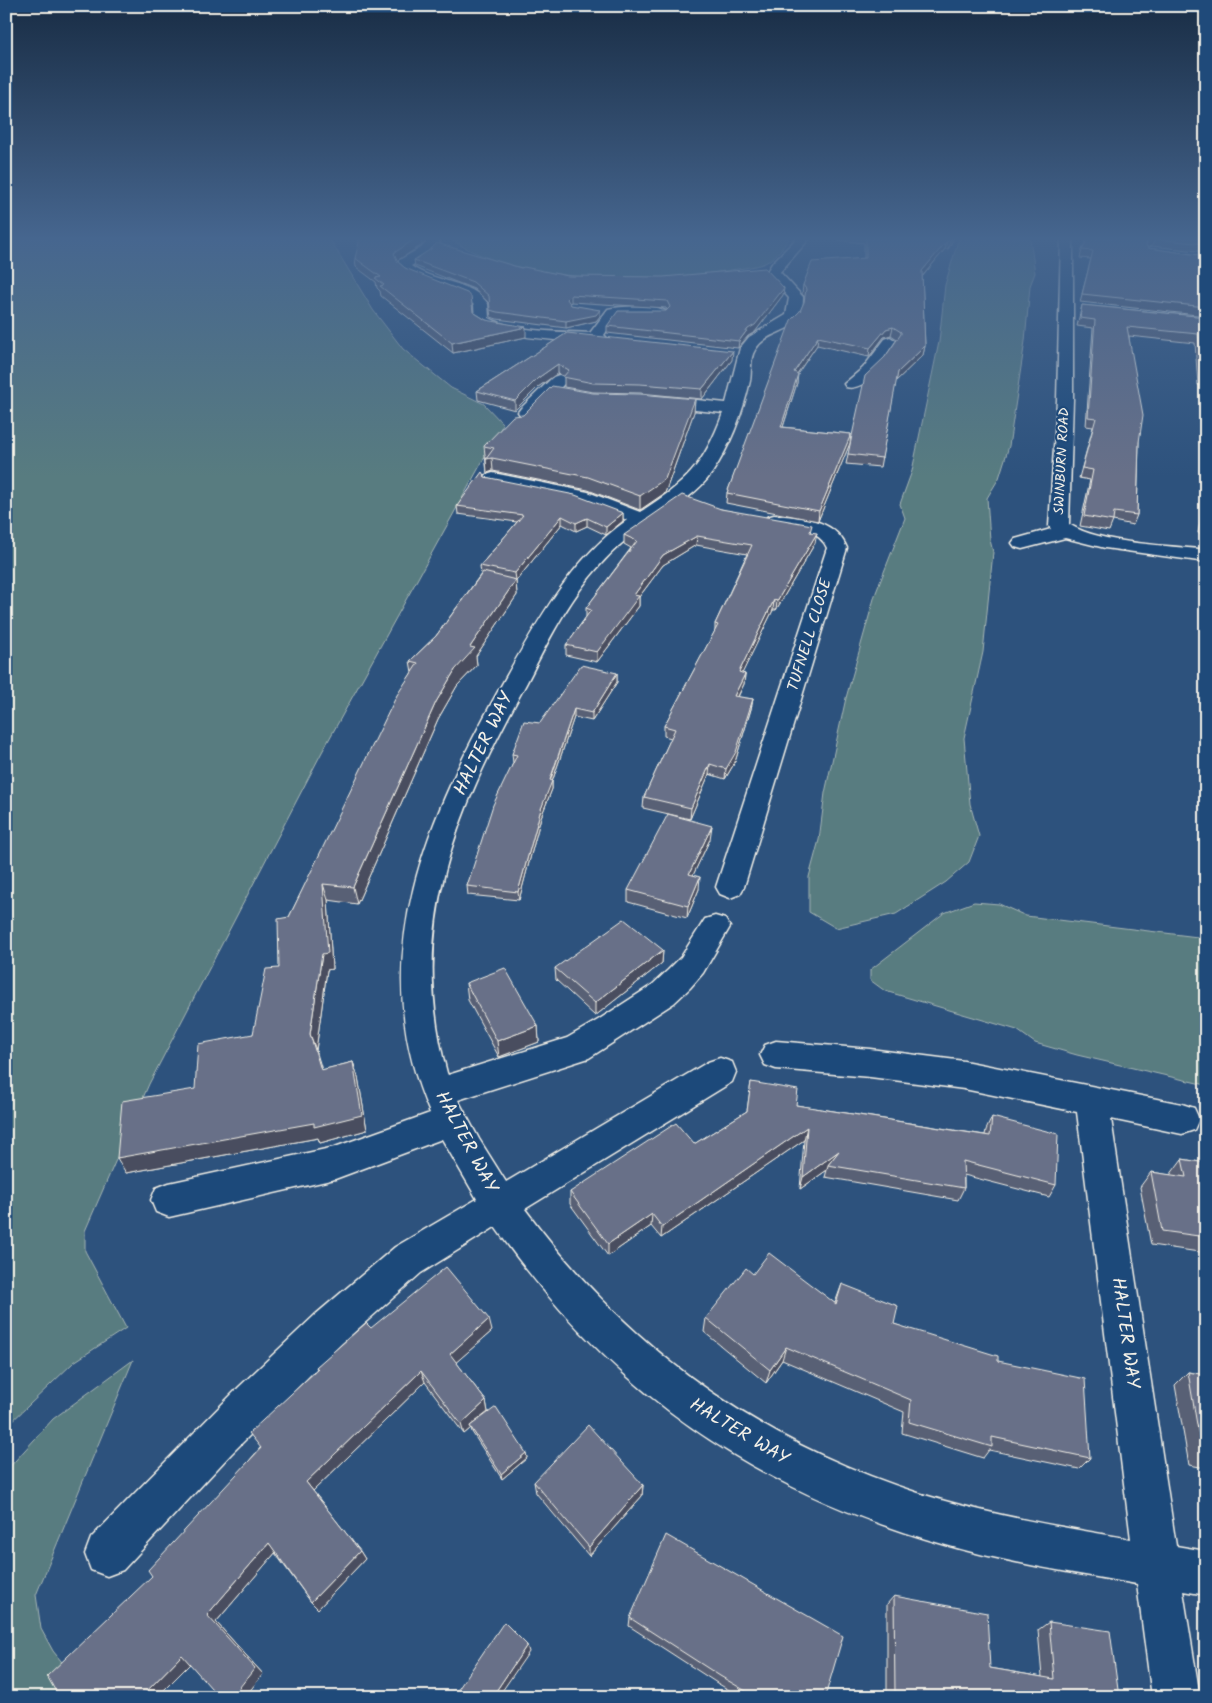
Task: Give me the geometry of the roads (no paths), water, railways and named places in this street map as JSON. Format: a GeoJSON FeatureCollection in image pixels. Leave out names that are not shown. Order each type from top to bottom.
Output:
{"type":"FeatureCollection","features":[{"type":"Feature","properties":{"kind":"street"},"geometry":{"type":"LineString","coordinates":[[482,317],[486,323],[508,328],[614,340]]}},
{"type":"Feature","properties":{"kind":"street"},"geometry":{"type":"LineString","coordinates":[[594,338],[609,317]]}},
{"type":"Feature","properties":{"kind":"street","name":"HALTER WAY"},"geometry":{"type":"LineString","coordinates":[[791,317],[788,322],[751,343],[737,354],[743,381],[706,468],[678,495],[641,519],[608,544],[594,559],[545,627],[472,763],[457,795],[430,869],[418,935],[417,989],[430,1071],[444,1106],[464,1146],[500,1205],[543,1264],[581,1307],[652,1374],[723,1426],[782,1459],[908,1512],[975,1532],[1075,1552],[1206,1573]]}},
{"type":"Feature","properties":{"kind":"street","name":"SWINBURN ROAD"},"geometry":{"type":"LineString","coordinates":[[1072,317],[1065,400],[1059,526],[1065,532],[1093,540],[1206,556]]}},
{"type":"Feature","properties":{"kind":"street"},"geometry":{"type":"LineString","coordinates":[[852,384],[868,371],[890,342]]}},
{"type":"Feature","properties":{"kind":"street"},"geometry":{"type":"LineString","coordinates":[[516,423],[553,386],[571,396]]}},
{"type":"Feature","properties":{"kind":"street"},"geometry":{"type":"LineString","coordinates":[[640,400],[731,409]]}},
{"type":"Feature","properties":{"kind":"street"},"geometry":{"type":"LineString","coordinates":[[492,479],[581,496],[641,519]]}},
{"type":"Feature","properties":{"kind":"street"},"geometry":{"type":"LineString","coordinates":[[678,495],[700,503]]}},
{"type":"Feature","properties":{"kind":"street","name":"TUFNELL CLOSE"},"geometry":{"type":"LineString","coordinates":[[730,887],[837,548],[832,537],[817,528],[753,518]]}},
{"type":"Feature","properties":{"kind":"street"},"geometry":{"type":"LineString","coordinates":[[1022,543],[1065,532]]}},
{"type":"Feature","properties":{"kind":"street"},"geometry":{"type":"LineString","coordinates":[[169,1200],[335,1163],[444,1106],[539,1062],[578,1048],[663,994],[692,966],[715,927]]}},
{"type":"Feature","properties":{"kind":"street"},"geometry":{"type":"LineString","coordinates":[[776,1055],[870,1063],[954,1074],[1182,1120]]}},
{"type":"Feature","properties":{"kind":"street"},"geometry":{"type":"LineString","coordinates":[[108,1554],[216,1438],[295,1360],[364,1296],[408,1260],[720,1072]]}},
{"type":"Feature","properties":{"kind":"street","name":"HALTER WAY"},"geometry":{"type":"LineString","coordinates":[[1092,1102],[1122,1306],[1155,1564]]}},
{"type":"Feature","properties":{"kind":"street"},"geometry":{"type":"LineString","coordinates":[[1155,1564],[1176,1697]]}}]}
